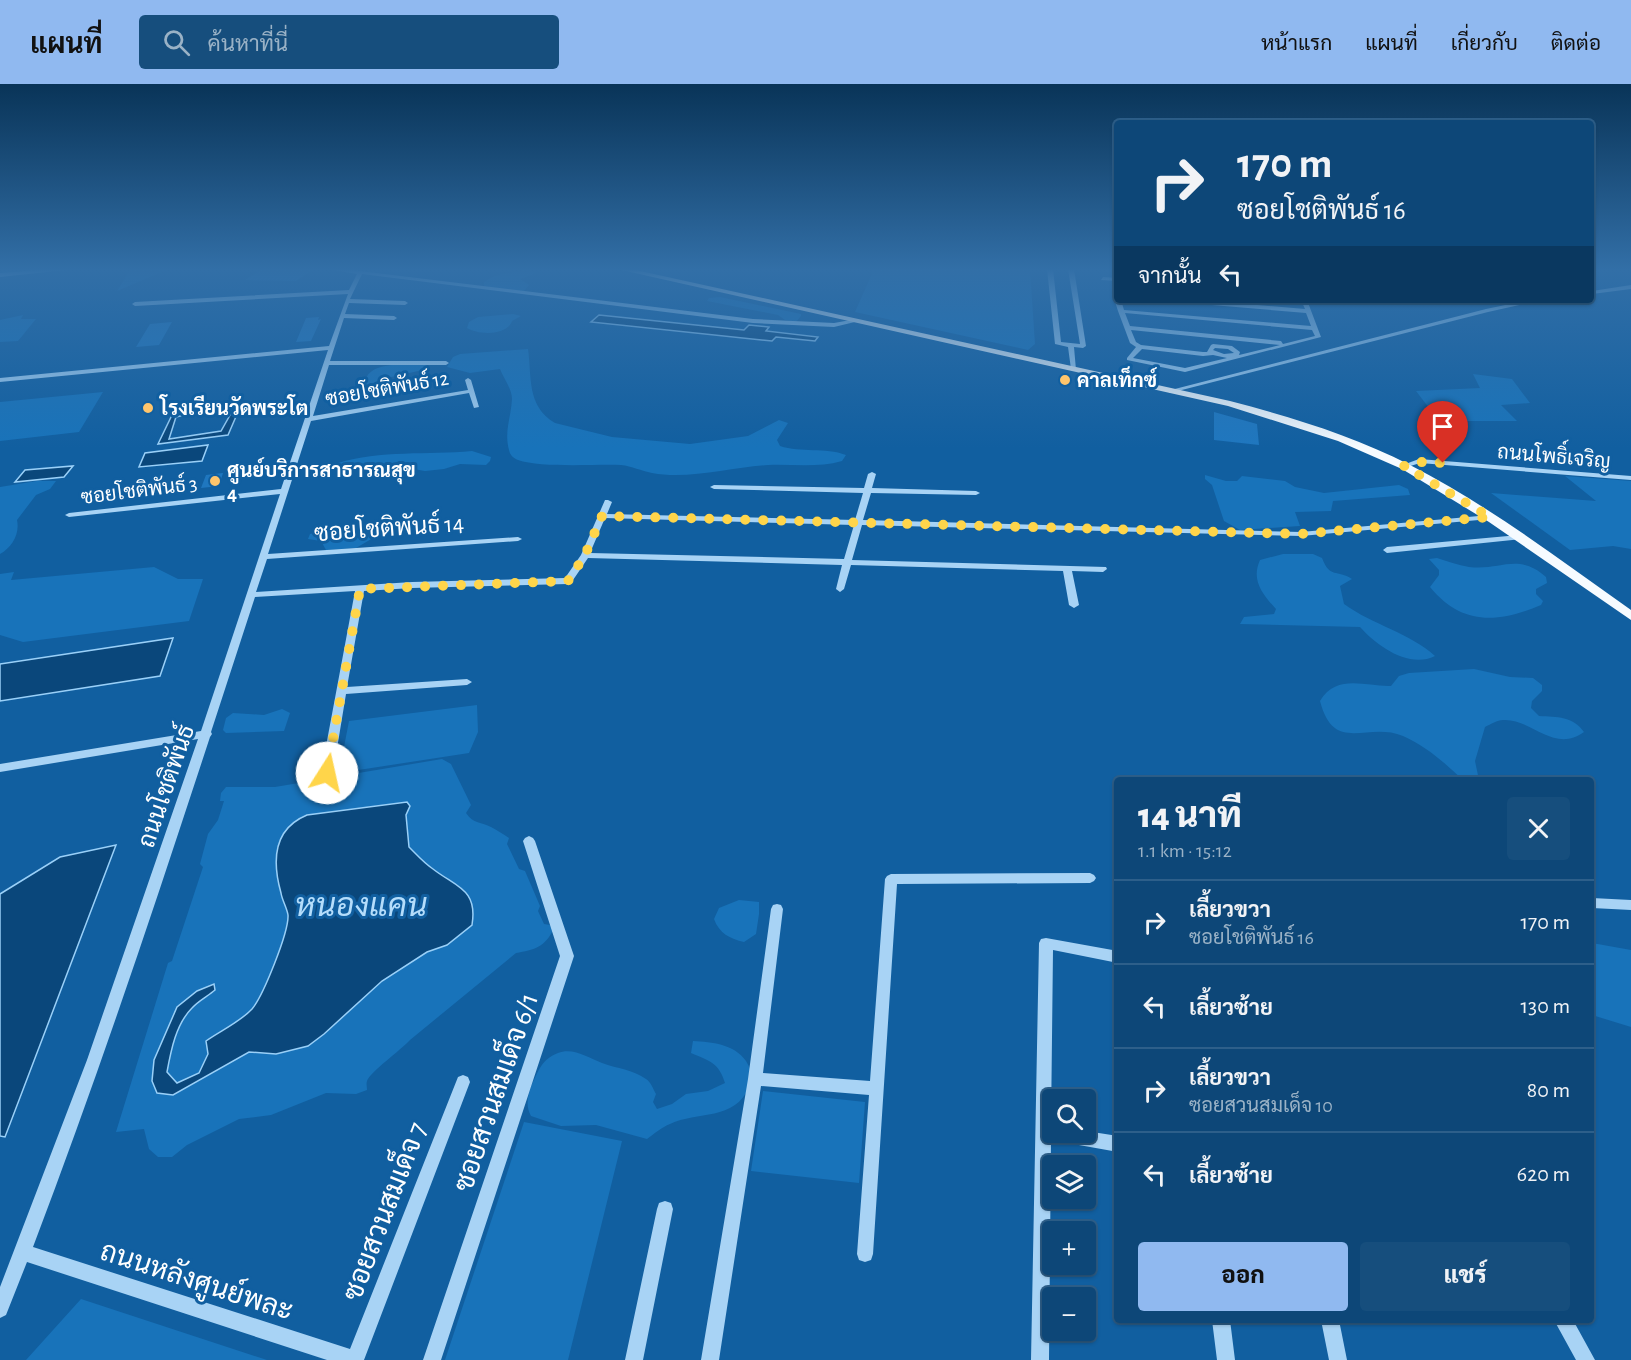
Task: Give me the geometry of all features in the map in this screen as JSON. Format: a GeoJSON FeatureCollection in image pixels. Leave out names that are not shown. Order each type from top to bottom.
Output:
{"type":"FeatureCollection","features":[{"type":"Feature","properties":{"kind":"main road"},"geometry":{"type":"LineString","coordinates":[[890,329],[1170,390],[1299,424],[1404,466],[1490,517],[1631,616]]}},
{"type":"Feature","properties":{"kind":"street","name":"ถนนโชติพันธ์"},"geometry":{"type":"LineString","coordinates":[[0,1309],[55,1173],[207,734],[338,329]]}},
{"type":"Feature","properties":{"kind":"street"},"geometry":{"type":"LineString","coordinates":[[1056,329],[1058,344],[1083,346],[1080,329]]}},
{"type":"Feature","properties":{"kind":"street"},"geometry":{"type":"LineString","coordinates":[[1128,329],[1133,343],[1140,347],[1203,354],[1213,350],[1234,348],[1238,353],[1234,356]]}},
{"type":"Feature","properties":{"kind":"street"},"geometry":{"type":"LineString","coordinates":[[1133,329],[1290,344]]}},
{"type":"Feature","properties":{"kind":"street"},"geometry":{"type":"LineString","coordinates":[[1207,329],[1213,350]]}},
{"type":"Feature","properties":{"kind":"street"},"geometry":{"type":"LineString","coordinates":[[1140,347],[1129,359],[1185,370],[1318,337],[1314,329]]}},
{"type":"Feature","properties":{"kind":"street"},"geometry":{"type":"LineString","coordinates":[[1170,390],[1413,329]]}},
{"type":"Feature","properties":{"kind":"street"},"geometry":{"type":"LineString","coordinates":[[1071,345],[1074,369]]}},
{"type":"Feature","properties":{"kind":"street"},"geometry":{"type":"LineString","coordinates":[[0,380],[331,348]]}},
{"type":"Feature","properties":{"kind":"street"},"geometry":{"type":"LineString","coordinates":[[1234,356],[1259,367]]}},
{"type":"Feature","properties":{"kind":"street"},"geometry":{"type":"LineString","coordinates":[[326,363],[446,363]]}},
{"type":"Feature","properties":{"kind":"street","name":"ซอยโชติพันธ์ 12"},"geometry":{"type":"LineString","coordinates":[[468,380],[476,407]]}},
{"type":"Feature","properties":{"kind":"street","name":"ซอยโชติพันธ์ 12"},"geometry":{"type":"LineString","coordinates":[[308,419],[471,391]]}},
{"type":"Feature","properties":{"kind":"street","name":"ถนนโพธิ์เจริญ"},"geometry":{"type":"LineString","coordinates":[[1404,466],[1419,462],[1631,478]]}},
{"type":"Feature","properties":{"kind":"street"},"geometry":{"type":"LineString","coordinates":[[840,589],[872,474]]}},
{"type":"Feature","properties":{"kind":"street"},"geometry":{"type":"LineString","coordinates":[[714,487],[976,493]]}},
{"type":"Feature","properties":{"kind":"street","name":"ซอยโชติพันธ์ 3"},"geometry":{"type":"LineString","coordinates":[[69,515],[285,491]]}},
{"type":"Feature","properties":{"kind":"street"},"geometry":{"type":"LineString","coordinates":[[251,595],[568,581],[585,555],[608,502]]}},
{"type":"Feature","properties":{"kind":"street"},"geometry":{"type":"LineString","coordinates":[[602,516],[1301,534],[1490,517]]}},
{"type":"Feature","properties":{"kind":"street"},"geometry":{"type":"LineString","coordinates":[[1387,550],[1519,537]]}},
{"type":"Feature","properties":{"kind":"street","name":"ซอยโชติพันธ์ 14"},"geometry":{"type":"LineString","coordinates":[[263,557],[518,539]]}},
{"type":"Feature","properties":{"kind":"street"},"geometry":{"type":"LineString","coordinates":[[585,555],[1103,569]]}},
{"type":"Feature","properties":{"kind":"street"},"geometry":{"type":"LineString","coordinates":[[1067,568],[1074,605]]}},
{"type":"Feature","properties":{"kind":"street"},"geometry":{"type":"LineString","coordinates":[[327,773],[360,589]]}},
{"type":"Feature","properties":{"kind":"street"},"geometry":{"type":"LineString","coordinates":[[342,691],[467,682]]}},
{"type":"Feature","properties":{"kind":"street"},"geometry":{"type":"LineString","coordinates":[[0,768],[207,734]]}},
{"type":"Feature","properties":{"kind":"street","name":"ซอยสวนสมเด็จ 6/1"},"geometry":{"type":"LineString","coordinates":[[432,1360],[567,956],[529,841]]}},
{"type":"Feature","properties":{"kind":"street"},"geometry":{"type":"LineString","coordinates":[[865,1254],[891,879],[1090,878]]}},
{"type":"Feature","properties":{"kind":"street"},"geometry":{"type":"LineString","coordinates":[[1594,903],[1631,905]]}},
{"type":"Feature","properties":{"kind":"street"},"geometry":{"type":"LineString","coordinates":[[711,1360],[755,1080],[777,909]]}},
{"type":"Feature","properties":{"kind":"street"},"geometry":{"type":"LineString","coordinates":[[1044,1089],[1046,943],[1114,956]]}},
{"type":"Feature","properties":{"kind":"street"},"geometry":{"type":"LineString","coordinates":[[755,1080],[876,1089]]}},
{"type":"Feature","properties":{"kind":"street","name":"ซอยสวนสมเด็จ 7"},"geometry":{"type":"LineString","coordinates":[[355,1360],[463,1082]]}},
{"type":"Feature","properties":{"kind":"street"},"geometry":{"type":"LineString","coordinates":[[1096,1140],[1114,1143]]}},
{"type":"Feature","properties":{"kind":"street"},"geometry":{"type":"LineString","coordinates":[[1040,1360],[1043,1143]]}},
{"type":"Feature","properties":{"kind":"street"},"geometry":{"type":"LineString","coordinates":[[634,1360],[665,1209]]}},
{"type":"Feature","properties":{"kind":"street","name":"ถนนหลังศูนย์พละ"},"geometry":{"type":"LineString","coordinates":[[23,1252],[355,1360]]}},
{"type":"Feature","properties":{"kind":"street"},"geometry":{"type":"LineString","coordinates":[[1221,1323],[1226,1360]]}},
{"type":"Feature","properties":{"kind":"street"},"geometry":{"type":"LineString","coordinates":[[1331,1323],[1338,1360]]}},
{"type":"Feature","properties":{"kind":"street"},"geometry":{"type":"LineString","coordinates":[[1565,1323],[1586,1360]]}},
{"type":"Feature","properties":{"kind":"shaded area"},"geometry":{"type":"Polygon","coordinates":[[[0,329],[28,329],[18,341],[0,342],[0,329]]]}},
{"type":"Feature","properties":{"kind":"shaded area"},"geometry":{"type":"Polygon","coordinates":[[[468,329],[505,329],[492,333],[468,329]]]}},
{"type":"Feature","properties":{"kind":"shaded area"},"geometry":{"type":"Polygon","coordinates":[[[930,329],[1034,329],[1035,344],[1028,350],[930,329]]]}},
{"type":"Feature","properties":{"kind":"shaded area"},"geometry":{"type":"Polygon","coordinates":[[[528,349],[535,399],[539,408],[555,423],[612,437],[690,444],[748,436],[779,420],[788,423],[777,440],[780,446],[830,451],[846,455],[842,461],[824,464],[754,466],[681,475],[652,473],[621,465],[553,465],[518,460],[509,450],[507,431],[512,395],[500,369],[470,373],[447,367],[453,357],[460,354],[528,349]]]}},
{"type":"Feature","properties":{"kind":"shaded area"},"geometry":{"type":"Polygon","coordinates":[[[423,364],[428,366],[427,369],[387,378],[384,384],[364,386],[366,377],[371,371],[379,368],[423,364]]]}},
{"type":"Feature","properties":{"kind":"shaded area"},"geometry":{"type":"Polygon","coordinates":[[[1473,374],[1512,379],[1530,403],[1501,405],[1517,421],[1439,421],[1416,391],[1480,388],[1473,374]]]}},
{"type":"Feature","properties":{"kind":"shaded area"},"geometry":{"type":"Polygon","coordinates":[[[103,392],[79,432],[0,441],[0,402],[103,392]]]}},
{"type":"Feature","properties":{"kind":"shaded area"},"geometry":{"type":"Polygon","coordinates":[[[472,451],[491,457],[490,461],[486,465],[460,464],[425,471],[396,466],[336,467],[338,463],[370,456],[472,451]]]}},
{"type":"Feature","properties":{"kind":"shaded area"},"geometry":{"type":"Polygon","coordinates":[[[1205,475],[1226,481],[1237,481],[1242,476],[1285,481],[1295,487],[1324,493],[1399,485],[1408,489],[1410,495],[1333,501],[1331,511],[1295,512],[1300,526],[1240,530],[1224,521],[1212,485],[1205,479],[1205,475]]]}},
{"type":"Feature","properties":{"kind":"shaded area"},"geometry":{"type":"Polygon","coordinates":[[[1565,476],[1631,481],[1631,549],[1613,546],[1570,550],[1491,493],[1596,501],[1565,476]]]}},
{"type":"Feature","properties":{"kind":"shaded area"},"geometry":{"type":"Polygon","coordinates":[[[37,481],[56,481],[50,489],[36,495],[17,520],[14,540],[0,554],[0,487],[37,481]]]}},
{"type":"Feature","properties":{"kind":"shaded area"},"geometry":{"type":"Polygon","coordinates":[[[326,529],[368,531],[372,533],[373,538],[356,548],[326,550],[321,541],[308,539],[310,534],[326,529]]]}},
{"type":"Feature","properties":{"kind":"shaded area"},"geometry":{"type":"Polygon","coordinates":[[[1283,554],[1313,554],[1322,558],[1328,569],[1352,579],[1340,586],[1344,604],[1414,641],[1435,656],[1415,660],[1404,658],[1384,648],[1360,627],[1240,624],[1244,617],[1274,614],[1276,609],[1259,586],[1258,567],[1260,560],[1283,554]]]}},
{"type":"Feature","properties":{"kind":"shaded area"},"geometry":{"type":"Polygon","coordinates":[[[1437,558],[1480,568],[1509,564],[1526,565],[1546,577],[1547,583],[1536,589],[1536,594],[1543,601],[1541,605],[1510,615],[1481,617],[1468,615],[1442,600],[1430,587],[1439,575],[1439,570],[1429,559],[1437,558]]]}},
{"type":"Feature","properties":{"kind":"shaded area"},"geometry":{"type":"Polygon","coordinates":[[[154,567],[178,579],[203,579],[189,621],[23,642],[0,635],[0,574],[14,572],[11,580],[154,567]]]}},
{"type":"Feature","properties":{"kind":"shaded area"},"geometry":{"type":"Polygon","coordinates":[[[1474,669],[1510,677],[1533,678],[1542,685],[1542,691],[1532,701],[1531,708],[1539,716],[1570,720],[1584,732],[1573,738],[1563,739],[1543,734],[1513,721],[1496,721],[1485,727],[1475,761],[1478,777],[1460,777],[1427,750],[1403,736],[1390,732],[1343,732],[1334,727],[1326,717],[1320,701],[1327,692],[1335,687],[1352,683],[1391,686],[1399,676],[1409,673],[1474,669]]]}},
{"type":"Feature","properties":{"kind":"shaded area"},"geometry":{"type":"Polygon","coordinates":[[[477,705],[478,732],[469,753],[339,773],[349,721],[477,705]]]}},
{"type":"Feature","properties":{"kind":"shaded area"},"geometry":{"type":"Polygon","coordinates":[[[282,709],[290,713],[284,731],[226,733],[223,730],[226,718],[233,713],[264,715],[282,709]]]}},
{"type":"Feature","properties":{"kind":"shaded area"},"geometry":{"type":"Polygon","coordinates":[[[442,759],[451,764],[471,805],[466,813],[469,817],[509,838],[507,844],[519,869],[525,871],[540,906],[538,911],[544,924],[550,925],[553,930],[543,944],[534,949],[516,953],[410,1040],[369,1077],[367,1090],[356,1094],[326,1093],[271,1115],[239,1119],[187,1145],[172,1157],[158,1157],[149,1149],[144,1129],[116,1132],[168,963],[172,961],[203,867],[200,864],[208,834],[218,820],[224,801],[220,801],[221,793],[226,787],[275,787],[442,759]]]}},
{"type":"Feature","properties":{"kind":"shaded area"},"geometry":{"type":"Polygon","coordinates":[[[739,900],[759,902],[756,934],[744,942],[726,935],[714,919],[719,908],[739,900]]]}},
{"type":"Feature","properties":{"kind":"shaded area"},"geometry":{"type":"Polygon","coordinates":[[[1594,943],[1631,950],[1631,1027],[1594,1016],[1594,943]]]}},
{"type":"Feature","properties":{"kind":"shaded area"},"geometry":{"type":"Polygon","coordinates":[[[693,1041],[729,1047],[746,1061],[751,1074],[749,1087],[743,1098],[735,1105],[725,1110],[670,1124],[647,1139],[596,1125],[561,1126],[531,1116],[529,1112],[528,1096],[539,1070],[548,1058],[569,1051],[641,1076],[649,1082],[656,1094],[653,1102],[657,1109],[672,1104],[686,1094],[708,1091],[725,1083],[717,1067],[691,1053],[693,1041]]]}},
{"type":"Feature","properties":{"kind":"shaded area"},"geometry":{"type":"Polygon","coordinates":[[[763,1091],[865,1102],[859,1183],[751,1171],[763,1091]]]}},
{"type":"Feature","properties":{"kind":"shaded area"},"geometry":{"type":"Polygon","coordinates":[[[524,1122],[622,1141],[568,1360],[445,1360],[524,1122]]]}},
{"type":"Feature","properties":{"kind":"shaded area"},"geometry":{"type":"Polygon","coordinates":[[[81,1299],[267,1360],[26,1360],[81,1299]]]}},
{"type":"Feature","properties":{"kind":"water"},"geometry":{"type":"Polygon","coordinates":[[[653,329],[768,329],[766,331],[818,337],[815,341],[776,337],[772,341],[653,329]]]}},
{"type":"Feature","properties":{"kind":"water"},"geometry":{"type":"Polygon","coordinates":[[[241,405],[228,435],[158,444],[173,413],[199,410],[176,417],[169,439],[221,431],[234,408],[214,410],[214,408],[241,405]]]}},
{"type":"Feature","properties":{"kind":"water"},"geometry":{"type":"Polygon","coordinates":[[[208,445],[202,461],[139,467],[145,453],[208,445]]]}},
{"type":"Feature","properties":{"kind":"water"},"geometry":{"type":"Polygon","coordinates":[[[73,466],[64,477],[15,482],[25,470],[73,466]]]}},
{"type":"Feature","properties":{"kind":"water"},"geometry":{"type":"Polygon","coordinates":[[[173,638],[160,676],[0,701],[0,664],[173,638]]]}},
{"type":"Feature","properties":{"kind":"water","name":"หนองแคน"},"geometry":{"type":"Polygon","coordinates":[[[407,802],[410,806],[406,815],[409,847],[426,864],[457,885],[468,896],[472,904],[472,925],[447,945],[427,952],[382,981],[308,1046],[276,1054],[249,1052],[173,1095],[157,1093],[152,1081],[154,1060],[177,1007],[197,991],[214,984],[215,990],[186,1014],[175,1038],[167,1072],[177,1083],[199,1073],[208,1054],[206,1041],[247,1014],[257,1002],[280,949],[287,923],[288,915],[278,881],[276,858],[281,837],[287,829],[307,815],[407,802]]]}},
{"type":"Feature","properties":{"kind":"water"},"geometry":{"type":"Polygon","coordinates":[[[116,845],[5,1137],[0,1136],[0,894],[60,857],[116,845]]]}},
{"type":"Feature","properties":{"kind":"building"},"geometry":{"type":"Polygon","coordinates":[[[147,329],[168,329],[159,345],[136,347],[147,329]]]}},
{"type":"Feature","properties":{"kind":"building"},"geometry":{"type":"Polygon","coordinates":[[[302,329],[317,329],[311,341],[296,342],[302,329]]]}},
{"type":"Feature","properties":{"kind":"building"},"geometry":{"type":"Polygon","coordinates":[[[1214,412],[1257,424],[1259,445],[1214,440],[1214,412]]]}},
{"type":"Feature","properties":{"kind":"building","name":"ศูนย์บริการสาธารณสุข 4"},"geometry":{"type":"Polygon","coordinates":[[[223,473],[219,486],[201,488],[206,475],[223,473]]]}},
{"type":"Feature","properties":{"kind":"place","name":"คาลเท็กซ์"},"geometry":{"type":"Point","coordinates":[1065,380]}},
{"type":"Feature","properties":{"kind":"place","name":"โรงเรียนวัดพระโต"},"geometry":{"type":"Point","coordinates":[148,408]}},
{"type":"Feature","properties":{"kind":"place","name":"ศูนย์บริการสาธารณสุข 4"},"geometry":{"type":"Point","coordinates":[215,481]}},
{"type":"Feature","properties":{"kind":"route"},"geometry":{"type":"LineString","coordinates":[[327,773],[360,589],[412,585],[568,581],[585,555],[602,516],[1301,534],[1490,517],[1438,484],[1404,466],[1419,462],[1443,463]]}}]}
